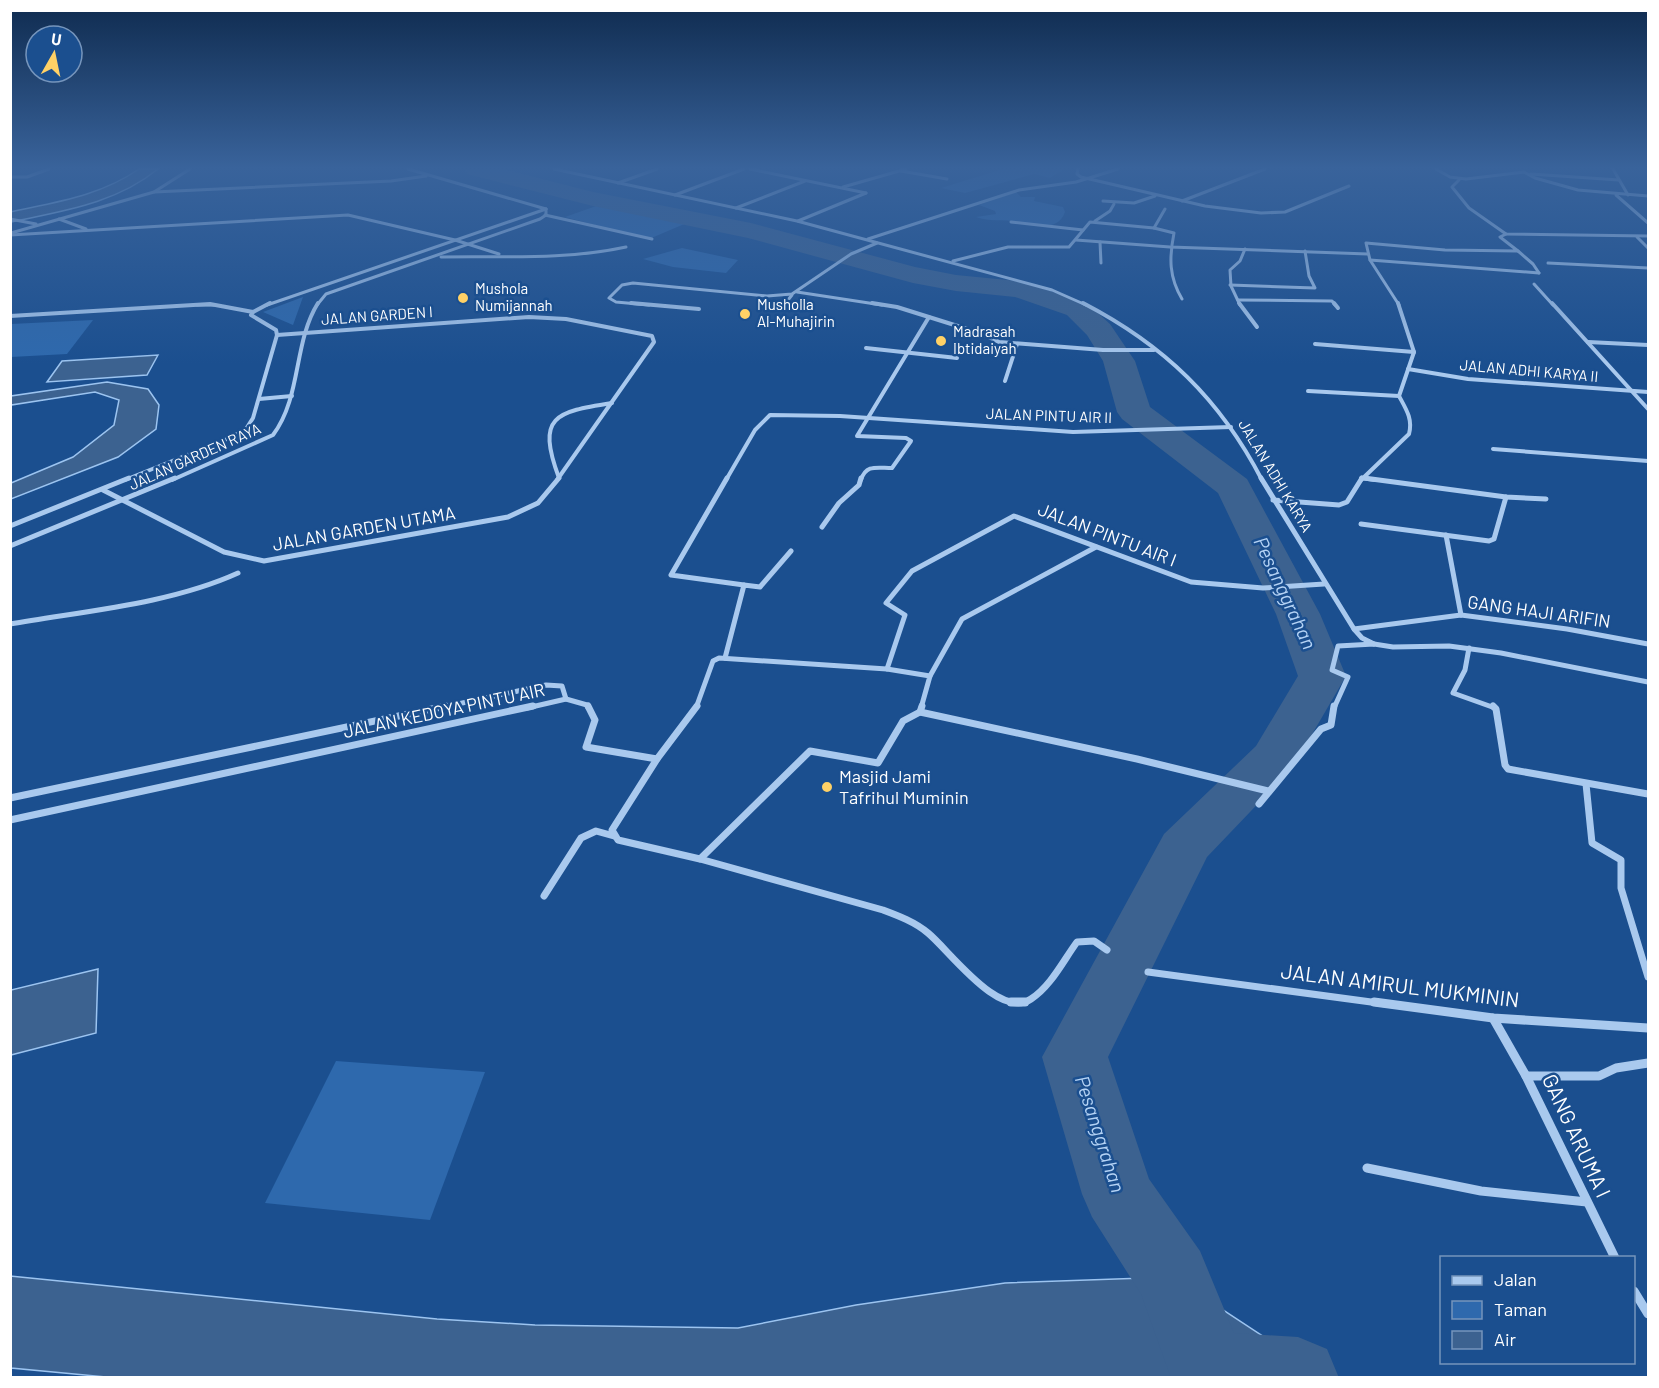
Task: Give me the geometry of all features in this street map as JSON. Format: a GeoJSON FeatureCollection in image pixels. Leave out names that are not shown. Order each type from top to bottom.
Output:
{"type":"FeatureCollection","features":[{"type":"Feature","properties":{"kind":"street"},"geometry":{"type":"LineString","coordinates":[[431,234],[499,254]]}},
{"type":"Feature","properties":{"kind":"street"},"geometry":{"type":"LineString","coordinates":[[10,316],[210,304],[253,312],[271,303],[473,234]]}},
{"type":"Feature","properties":{"kind":"street"},"geometry":{"type":"LineString","coordinates":[[309,290],[326,294],[497,234]]}},
{"type":"Feature","properties":{"kind":"street"},"geometry":{"type":"LineString","coordinates":[[629,234],[652,239]]}},
{"type":"Feature","properties":{"kind":"street","name":"JALAN ADHI KARYA"},"geometry":{"type":"LineString","coordinates":[[844,234],[951,261],[1070,296],[1117,322],[1175,365],[1232,427],[1324,584],[1354,629],[1362,638],[1374,644]]}},
{"type":"Feature","properties":{"kind":"street"},"geometry":{"type":"LineString","coordinates":[[867,240],[886,234]]}},
{"type":"Feature","properties":{"kind":"street"},"geometry":{"type":"LineString","coordinates":[[951,261],[1008,246],[1069,248],[1080,234]]}},
{"type":"Feature","properties":{"kind":"street"},"geometry":{"type":"LineString","coordinates":[[1173,234],[1169,264],[1173,285],[1182,300]]}},
{"type":"Feature","properties":{"kind":"street"},"geometry":{"type":"LineString","coordinates":[[1370,260],[1539,273],[1533,264],[1500,237],[1506,234],[1648,236]]}},
{"type":"Feature","properties":{"kind":"street"},"geometry":{"type":"LineString","coordinates":[[1637,237],[1648,248]]}},
{"type":"Feature","properties":{"kind":"street"},"geometry":{"type":"LineString","coordinates":[[1076,240],[1170,247],[1368,254]]}},
{"type":"Feature","properties":{"kind":"street"},"geometry":{"type":"LineString","coordinates":[[1100,242],[1101,262]]}},
{"type":"Feature","properties":{"kind":"street"},"geometry":{"type":"LineString","coordinates":[[781,308],[794,293],[851,254],[878,243]]}},
{"type":"Feature","properties":{"kind":"street"},"geometry":{"type":"LineString","coordinates":[[1273,500],[1339,505],[1347,502],[1361,478],[1409,434],[1412,427],[1399,396],[1414,352],[1401,308],[1370,260],[1366,243],[1445,250],[1518,251]]}},
{"type":"Feature","properties":{"kind":"street"},"geometry":{"type":"LineString","coordinates":[[435,257],[499,254],[528,257],[589,254],[626,247]]}},
{"type":"Feature","properties":{"kind":"street"},"geometry":{"type":"LineString","coordinates":[[1245,249],[1240,261],[1230,270],[1228,281],[1257,327]]}},
{"type":"Feature","properties":{"kind":"street"},"geometry":{"type":"LineString","coordinates":[[1230,285],[1315,288],[1309,276],[1305,251]]}},
{"type":"Feature","properties":{"kind":"street"},"geometry":{"type":"LineString","coordinates":[[1548,263],[1648,268]]}},
{"type":"Feature","properties":{"kind":"street"},"geometry":{"type":"LineString","coordinates":[[699,309],[616,302],[609,298],[622,285],[633,283],[766,297],[794,293],[897,307],[980,333],[999,342],[1103,350],[1154,350]]}},
{"type":"Feature","properties":{"kind":"street"},"geometry":{"type":"LineString","coordinates":[[1534,284],[1648,410]]}},
{"type":"Feature","properties":{"kind":"street","name":"JALAN GARDEN RAYA"},"geometry":{"type":"LineString","coordinates":[[10,546],[124,501],[273,435],[284,422],[317,303],[326,294]]}},
{"type":"Feature","properties":{"kind":"street"},"geometry":{"type":"LineString","coordinates":[[1238,300],[1332,301],[1338,309]]}},
{"type":"Feature","properties":{"kind":"street"},"geometry":{"type":"LineString","coordinates":[[253,312],[251,315],[254,319],[276,330],[277,335]]}},
{"type":"Feature","properties":{"kind":"street"},"geometry":{"type":"LineString","coordinates":[[822,527],[839,503],[859,485],[864,471],[868,468],[892,468],[911,441],[906,438],[857,436],[865,418],[929,317]]}},
{"type":"Feature","properties":{"kind":"street","name":"JALAN GARDEN I"},"geometry":{"type":"LineString","coordinates":[[277,335],[506,318],[550,318]]}},
{"type":"Feature","properties":{"kind":"street","name":"JALAN GARDEN UTAMA"},"geometry":{"type":"LineString","coordinates":[[103,490],[224,552],[264,561],[508,517],[538,503],[559,478],[654,339],[649,335],[550,318]]}},
{"type":"Feature","properties":{"kind":"street","name":"JALAN GARDEN RAYA"},"geometry":{"type":"LineString","coordinates":[[10,526],[242,432],[253,418],[277,335]]}},
{"type":"Feature","properties":{"kind":"street"},"geometry":{"type":"LineString","coordinates":[[1588,342],[1648,345]]}},
{"type":"Feature","properties":{"kind":"street"},"geometry":{"type":"LineString","coordinates":[[1005,381],[1017,344]]}},
{"type":"Feature","properties":{"kind":"street"},"geometry":{"type":"LineString","coordinates":[[1315,344],[1414,352]]}},
{"type":"Feature","properties":{"kind":"street"},"geometry":{"type":"LineString","coordinates":[[866,348],[957,358]]}},
{"type":"Feature","properties":{"kind":"street","name":"JALAN ADHI KARYA II"},"geometry":{"type":"LineString","coordinates":[[1408,369],[1468,379],[1648,392]]}},
{"type":"Feature","properties":{"kind":"street"},"geometry":{"type":"LineString","coordinates":[[1308,391],[1399,396]]}},
{"type":"Feature","properties":{"kind":"street"},"geometry":{"type":"LineString","coordinates":[[259,399],[291,396]]}},
{"type":"Feature","properties":{"kind":"street"},"geometry":{"type":"LineString","coordinates":[[559,478],[547,444],[548,425],[551,421],[573,411],[612,403]]}},
{"type":"Feature","properties":{"kind":"street","name":"JALAN PINTU AIR II"},"geometry":{"type":"LineString","coordinates":[[744,585],[671,575],[737,466],[755,430],[770,415],[798,414],[1072,432],[1232,427]]}},
{"type":"Feature","properties":{"kind":"street"},"geometry":{"type":"LineString","coordinates":[[1493,449],[1648,461]]}},
{"type":"Feature","properties":{"kind":"street"},"geometry":{"type":"LineString","coordinates":[[1361,478],[1506,497],[1546,499]]}},
{"type":"Feature","properties":{"kind":"street"},"geometry":{"type":"LineString","coordinates":[[1361,524],[1486,541],[1494,539],[1506,497]]}},
{"type":"Feature","properties":{"kind":"street","name":"JALAN PINTU AIR I"},"geometry":{"type":"LineString","coordinates":[[887,669],[905,615],[886,603],[912,571],[1014,516],[1191,582],[1263,588],[1324,584]]}},
{"type":"Feature","properties":{"kind":"street"},"geometry":{"type":"LineString","coordinates":[[1446,535],[1461,615]]}},
{"type":"Feature","properties":{"kind":"street"},"geometry":{"type":"LineString","coordinates":[[920,712],[930,676],[962,619],[1096,547]]}},
{"type":"Feature","properties":{"kind":"street"},"geometry":{"type":"LineString","coordinates":[[725,658],[744,585],[759,587],[791,552]]}},
{"type":"Feature","properties":{"kind":"street"},"geometry":{"type":"LineString","coordinates":[[10,624],[180,594],[216,583],[238,573]]}},
{"type":"Feature","properties":{"kind":"street","name":"GANG HAJI ARIFIN"},"geometry":{"type":"LineString","coordinates":[[1354,629],[1461,615],[1509,623],[1567,628],[1648,644]]}},
{"type":"Feature","properties":{"kind":"street"},"geometry":{"type":"LineString","coordinates":[[1259,804],[1267,791],[1321,729],[1331,724],[1334,706],[1348,677],[1332,670],[1338,646],[1374,644],[1393,647],[1431,645],[1469,648],[1648,682]]}},
{"type":"Feature","properties":{"kind":"street"},"geometry":{"type":"LineString","coordinates":[[1469,648],[1465,670],[1452,693],[1496,709],[1505,765],[1508,769],[1648,794]]}},
{"type":"Feature","properties":{"kind":"street"},"geometry":{"type":"LineString","coordinates":[[614,836],[612,830],[657,759],[694,711],[712,661],[725,658],[887,669],[930,676]]}},
{"type":"Feature","properties":{"kind":"street","name":"JALAN KEDOYA PINTU AIR"},"geometry":{"type":"LineString","coordinates":[[10,798],[546,685],[562,686],[566,699],[10,820]]}},
{"type":"Feature","properties":{"kind":"street"},"geometry":{"type":"LineString","coordinates":[[566,699],[587,705],[594,720],[586,747],[657,759]]}},
{"type":"Feature","properties":{"kind":"street"},"geometry":{"type":"LineString","coordinates":[[700,858],[810,751],[878,763],[903,721],[920,712],[1205,775],[1267,791]]}},
{"type":"Feature","properties":{"kind":"street"},"geometry":{"type":"LineString","coordinates":[[1586,784],[1592,843],[1600,849],[1614,853],[1621,860],[1621,888],[1648,977]]}},
{"type":"Feature","properties":{"kind":"street"},"geometry":{"type":"LineString","coordinates":[[544,896],[581,838],[596,831],[614,836],[618,840],[700,858],[739,872],[892,914],[926,931],[989,992],[1014,1002],[1025,1003],[1038,995],[1077,942],[1094,941],[1107,950]]}},
{"type":"Feature","properties":{"kind":"street","name":"JALAN AMIRUL MUKMININ"},"geometry":{"type":"LineString","coordinates":[[1148,972],[1494,1018],[1648,1028]]}},
{"type":"Feature","properties":{"kind":"street"},"geometry":{"type":"LineString","coordinates":[[1494,1018],[1526,1076]]}},
{"type":"Feature","properties":{"kind":"street","name":"GANG ARUMA I"},"geometry":{"type":"LineString","coordinates":[[1614,1256],[1526,1076],[1599,1076],[1616,1068],[1648,1063]]}},
{"type":"Feature","properties":{"kind":"street"},"geometry":{"type":"LineString","coordinates":[[1367,1168],[1481,1191],[1587,1202]]}},
{"type":"Feature","properties":{"kind":"street"},"geometry":{"type":"LineString","coordinates":[[1635,1293],[1648,1314]]}},
{"type":"Feature","properties":{"kind":"green space"},"geometry":{"type":"Polygon","coordinates":[[[629,234],[661,234],[649,239],[629,234]]]}},
{"type":"Feature","properties":{"kind":"green space"},"geometry":{"type":"Polygon","coordinates":[[[682,248],[738,260],[726,273],[673,267],[643,259],[682,248]]]}},
{"type":"Feature","properties":{"kind":"green space"},"geometry":{"type":"Polygon","coordinates":[[[303,297],[293,325],[263,312],[303,297]]]}},
{"type":"Feature","properties":{"kind":"green space"},"geometry":{"type":"Polygon","coordinates":[[[93,320],[67,354],[11,357],[11,324],[93,320]]]}},
{"type":"Feature","properties":{"kind":"green space"},"geometry":{"type":"Polygon","coordinates":[[[336,1061],[485,1072],[430,1220],[265,1203],[336,1061]]]}},
{"type":"Feature","properties":{"kind":"water"},"geometry":{"type":"Polygon","coordinates":[[[158,355],[147,375],[47,382],[62,361],[158,355]]]}},
{"type":"Feature","properties":{"kind":"water"},"geometry":{"type":"Polygon","coordinates":[[[107,382],[148,389],[159,405],[156,429],[118,457],[11,499],[11,483],[73,457],[114,425],[119,400],[95,392],[11,405],[11,396],[107,382]]]}},
{"type":"Feature","properties":{"kind":"water"},"geometry":{"type":"Polygon","coordinates":[[[98,969],[96,1033],[11,1055],[11,990],[98,969]]]}},
{"type":"Feature","properties":{"kind":"water"},"geometry":{"type":"Polygon","coordinates":[[[10,1276],[437,1319],[535,1325],[738,1328],[856,1305],[1005,1283],[1173,1277],[1325,1377],[106,1377],[11,1368],[10,1276]]]}},
{"type":"Feature","properties":{"kind":"waterway","name":"Pesanggrahan"},"geometry":{"type":"LineString","coordinates":[[761,234],[913,275],[956,283],[1019,289],[1077,309],[1099,330],[1119,361],[1134,412],[1234,487],[1298,614],[1322,676],[1275,756],[1184,847],[1075,1057],[1118,1194],[1173,1277],[1209,1372],[1298,1378]]}},
{"type":"Feature","properties":{"kind":"place","name":"Mushola Numijannah"},"geometry":{"type":"Point","coordinates":[463,298]}},
{"type":"Feature","properties":{"kind":"place","name":"Musholla Al-Muhajirin"},"geometry":{"type":"Point","coordinates":[745,314]}},
{"type":"Feature","properties":{"kind":"place","name":"Madrasah Ibtidaiyah"},"geometry":{"type":"Point","coordinates":[941,341]}},
{"type":"Feature","properties":{"kind":"place","name":"Masjid Jami Tafrihul Muminin"},"geometry":{"type":"Point","coordinates":[827,787]}}]}
